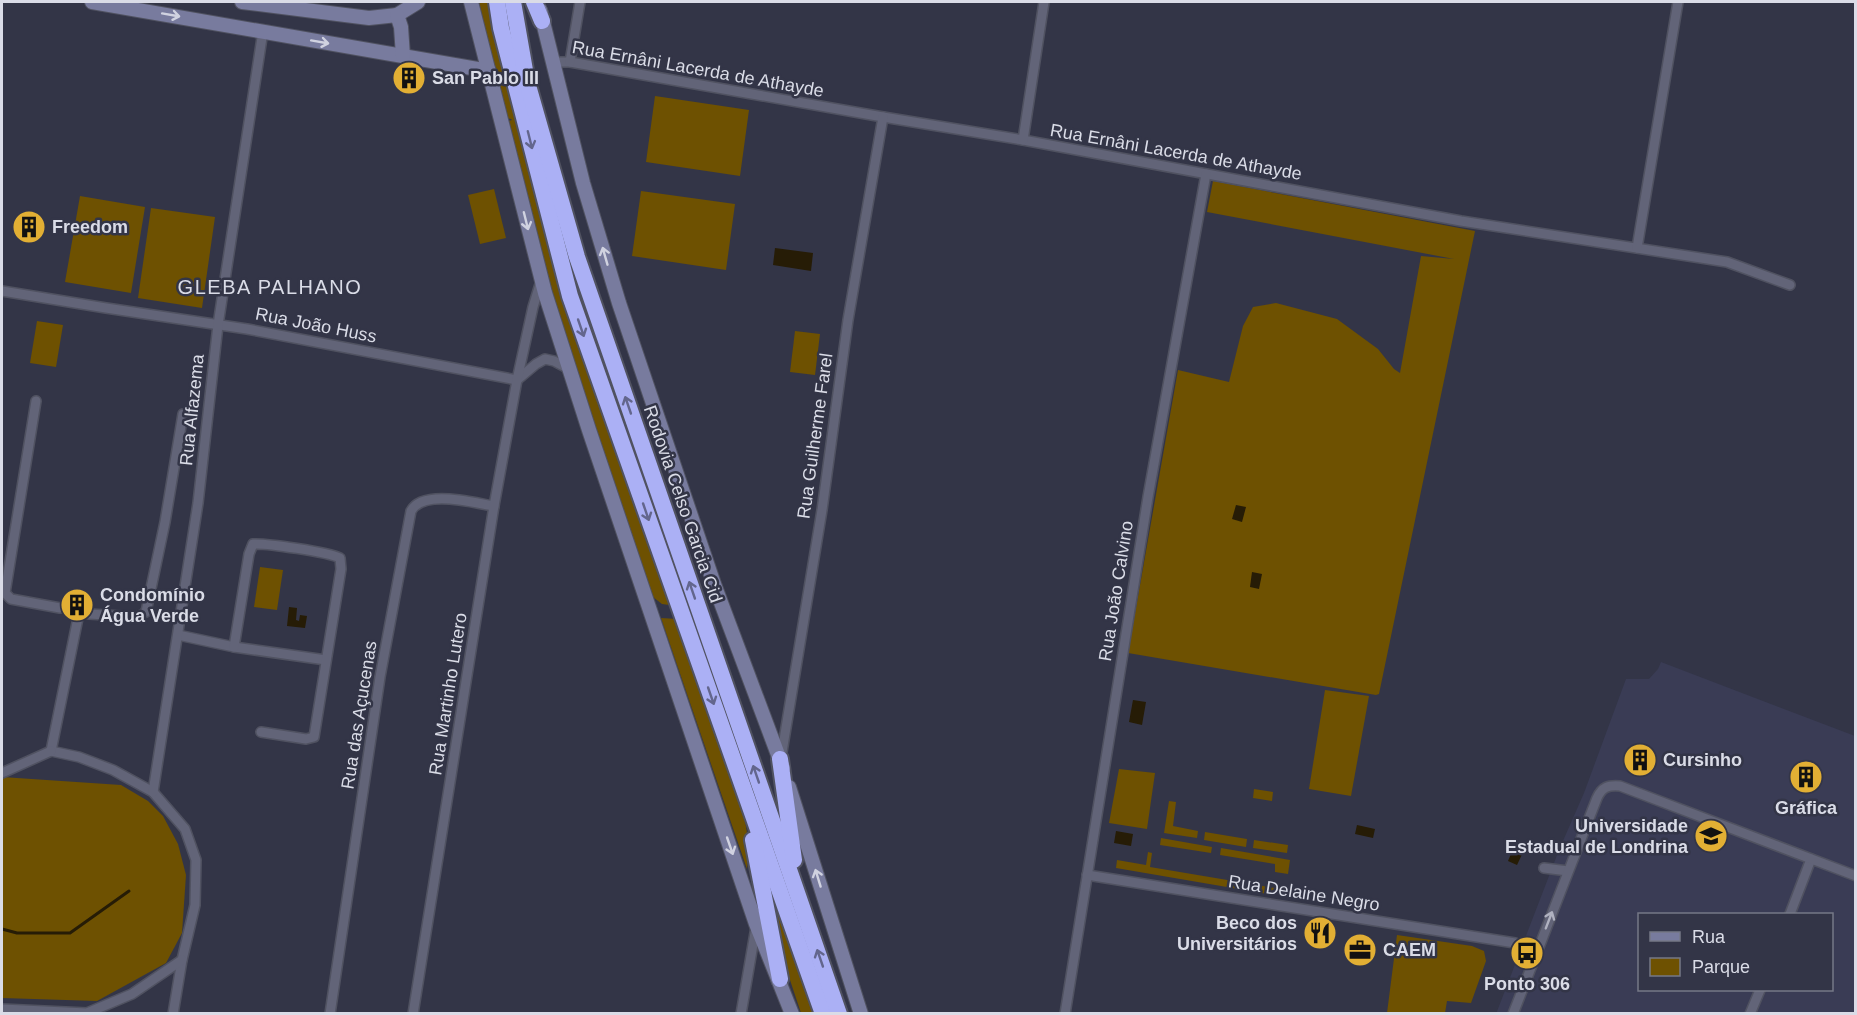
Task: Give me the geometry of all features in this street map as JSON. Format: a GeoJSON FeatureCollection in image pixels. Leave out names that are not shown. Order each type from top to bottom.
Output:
{"type":"FeatureCollection","features":[{"type":"Feature","properties":{"kind":"highway","name":"Rodovia Celso Garcia Cid"},"geometry":{"type":"LineString","coordinates":[[497,2],[501,28],[570,296],[823,1014]]}},
{"type":"Feature","properties":{"kind":"highway","name":"Rodovia Celso Garcia Cid"},"geometry":{"type":"LineString","coordinates":[[513,2],[527,82],[577,257],[839,1014]]}},
{"type":"Feature","properties":{"kind":"highway"},"geometry":{"type":"LineString","coordinates":[[534,2],[542,21]]}},
{"type":"Feature","properties":{"kind":"highway"},"geometry":{"type":"LineString","coordinates":[[780,759],[799,896]]}},
{"type":"Feature","properties":{"kind":"highway"},"geometry":{"type":"LineString","coordinates":[[749,806],[753,840],[780,979]]}},
{"type":"Feature","properties":{"kind":"street"},"geometry":{"type":"LineString","coordinates":[[92,2],[489,71]]}},
{"type":"Feature","properties":{"kind":"street"},"geometry":{"type":"LineString","coordinates":[[242,2],[369,18],[396,15],[418,2]]}},
{"type":"Feature","properties":{"kind":"street"},"geometry":{"type":"LineString","coordinates":[[471,2],[541,281],[756,924],[780,979],[792,1014]]}},
{"type":"Feature","properties":{"kind":"street","name":"Rodovia Celso Garcia Cid"},"geometry":{"type":"LineString","coordinates":[[539,2],[583,183],[619,303],[714,584],[780,759],[861,1014]]}},
{"type":"Feature","properties":{"kind":"street"},"geometry":{"type":"LineString","coordinates":[[570,62],[580,2]]}},
{"type":"Feature","properties":{"kind":"street"},"geometry":{"type":"LineString","coordinates":[[1023,140],[1044,2]]}},
{"type":"Feature","properties":{"kind":"street"},"geometry":{"type":"LineString","coordinates":[[1637,248],[1678,2]]}},
{"type":"Feature","properties":{"kind":"street"},"geometry":{"type":"LineString","coordinates":[[263,32],[267,6]]}},
{"type":"Feature","properties":{"kind":"street"},"geometry":{"type":"LineString","coordinates":[[396,15],[401,27],[403,56]]}},
{"type":"Feature","properties":{"kind":"street","name":"Rua Alfazema"},"geometry":{"type":"LineString","coordinates":[[153,792],[198,503],[218,325],[263,32]]}},
{"type":"Feature","properties":{"kind":"street","name":"Rua Ernâni Lacerda de Athayde"},"geometry":{"type":"LineString","coordinates":[[554,62],[570,62],[1023,140],[1461,221],[1727,262],[1790,285]]}},
{"type":"Feature","properties":{"kind":"street","name":"Rua Guilherme Farel"},"geometry":{"type":"LineString","coordinates":[[780,759],[822,510],[848,320],[883,117]]}},
{"type":"Feature","properties":{"kind":"street","name":"Rua João Calvino"},"geometry":{"type":"LineString","coordinates":[[1065,1014],[1148,497],[1206,174]]}},
{"type":"Feature","properties":{"kind":"street"},"geometry":{"type":"LineString","coordinates":[[517,380],[541,281]]}},
{"type":"Feature","properties":{"kind":"street","name":"Rua João Huss"},"geometry":{"type":"LineString","coordinates":[[2,291],[106,309],[247,328],[517,380]]}},
{"type":"Feature","properties":{"kind":"street"},"geometry":{"type":"LineString","coordinates":[[517,380],[545,359],[569,369]]}},
{"type":"Feature","properties":{"kind":"street","name":"Rua Martinho Lutero"},"geometry":{"type":"LineString","coordinates":[[413,1014],[494,506],[517,380]]}},
{"type":"Feature","properties":{"kind":"street"},"geometry":{"type":"LineString","coordinates":[[36,401],[5,593],[11,599],[84,613],[138,617],[146,612],[165,522],[183,414]]}},
{"type":"Feature","properties":{"kind":"street","name":"Rua das Açucenas"},"geometry":{"type":"LineString","coordinates":[[330,1014],[380,677],[411,510],[419,502],[433,498],[494,506]]}},
{"type":"Feature","properties":{"kind":"street"},"geometry":{"type":"LineString","coordinates":[[234,647],[250,549],[253,544],[334,555],[341,560],[314,737],[306,739],[261,732]]}},
{"type":"Feature","properties":{"kind":"street"},"geometry":{"type":"LineString","coordinates":[[51,751],[84,613]]}},
{"type":"Feature","properties":{"kind":"street"},"geometry":{"type":"LineString","coordinates":[[178,635],[234,647],[326,660]]}},
{"type":"Feature","properties":{"kind":"street"},"geometry":{"type":"LineString","coordinates":[[2,773],[51,751],[80,757],[113,770],[153,792],[185,829],[196,860],[195,904],[173,1014]]}},
{"type":"Feature","properties":{"kind":"street"},"geometry":{"type":"LineString","coordinates":[[1513,1014],[1601,790],[1612,785],[1620,786],[1856,876]]}},
{"type":"Feature","properties":{"kind":"street"},"geometry":{"type":"LineString","coordinates":[[1791,913],[1811,859]]}},
{"type":"Feature","properties":{"kind":"street"},"geometry":{"type":"LineString","coordinates":[[1544,868],[1568,871]]}},
{"type":"Feature","properties":{"kind":"street","name":"Rua Delaine Negro"},"geometry":{"type":"LineString","coordinates":[[1087,876],[1515,943]]}},
{"type":"Feature","properties":{"kind":"street"},"geometry":{"type":"LineString","coordinates":[[741,1014],[756,924]]}},
{"type":"Feature","properties":{"kind":"street"},"geometry":{"type":"LineString","coordinates":[[2,1009],[16,1012],[87,1013],[132,994],[182,960]]}},
{"type":"Feature","properties":{"kind":"street"},"geometry":{"type":"LineString","coordinates":[[1750,1014],[1760,991]]}},
{"type":"Feature","properties":{"kind":"shaded area"},"geometry":{"type":"Polygon","coordinates":[[[775,248],[813,253],[811,271],[773,265],[775,248]]]}},
{"type":"Feature","properties":{"kind":"shaded area"},"geometry":{"type":"Polygon","coordinates":[[[1236,505],[1246,507],[1242,522],[1232,519],[1236,505]]]}},
{"type":"Feature","properties":{"kind":"shaded area"},"geometry":{"type":"Polygon","coordinates":[[[1252,572],[1262,574],[1259,589],[1250,587],[1252,572]]]}},
{"type":"Feature","properties":{"kind":"shaded area"},"geometry":{"type":"Polygon","coordinates":[[[289,607],[297,608],[296,620],[299,621],[300,615],[307,616],[305,628],[287,626],[289,607]]]}},
{"type":"Feature","properties":{"kind":"shaded area","name":"Universidade Estadual de Londrina"},"geometry":{"type":"Polygon","coordinates":[[[1661,662],[1855,736],[1855,1013],[1496,1014],[1559,850],[1584,793],[1626,679],[1649,679],[1661,662]]]}},
{"type":"Feature","properties":{"kind":"shaded area"},"geometry":{"type":"Polygon","coordinates":[[[1133,700],[1146,702],[1142,725],[1129,722],[1133,700]]]}},
{"type":"Feature","properties":{"kind":"shaded area"},"geometry":{"type":"Polygon","coordinates":[[[1357,825],[1375,829],[1373,838],[1355,834],[1357,825]]]}},
{"type":"Feature","properties":{"kind":"shaded area"},"geometry":{"type":"Polygon","coordinates":[[[1116,831],[1133,834],[1131,846],[1114,843],[1116,831]]]}},
{"type":"Feature","properties":{"kind":"shaded area"},"geometry":{"type":"Polygon","coordinates":[[[1515,844],[1525,848],[1517,865],[1508,861],[1515,844]]]}},
{"type":"Feature","properties":{"kind":"green space"},"geometry":{"type":"Polygon","coordinates":[[[479,2],[493,2],[531,164],[672,602],[669,605],[662,604],[653,597],[580,386],[537,244],[508,121],[512,120],[505,118],[479,2]]]}},
{"type":"Feature","properties":{"kind":"green space"},"geometry":{"type":"Polygon","coordinates":[[[655,96],[749,110],[740,176],[646,162],[655,96]]]}},
{"type":"Feature","properties":{"kind":"green space"},"geometry":{"type":"Polygon","coordinates":[[[1213,181],[1475,231],[1379,694],[1376,695],[1128,653],[1178,370],[1229,382],[1243,326],[1253,307],[1276,303],[1337,319],[1378,349],[1400,373],[1421,256],[1454,259],[1207,212],[1213,181]]]}},
{"type":"Feature","properties":{"kind":"green space"},"geometry":{"type":"Polygon","coordinates":[[[494,189],[506,238],[480,244],[468,195],[494,189]]]}},
{"type":"Feature","properties":{"kind":"green space"},"geometry":{"type":"Polygon","coordinates":[[[641,191],[735,204],[726,270],[632,256],[641,191]]]}},
{"type":"Feature","properties":{"kind":"green space"},"geometry":{"type":"Polygon","coordinates":[[[80,196],[145,207],[131,293],[65,282],[80,196]]]}},
{"type":"Feature","properties":{"kind":"green space"},"geometry":{"type":"Polygon","coordinates":[[[151,208],[215,217],[202,308],[138,298],[151,208]]]}},
{"type":"Feature","properties":{"kind":"green space"},"geometry":{"type":"Polygon","coordinates":[[[37,321],[63,325],[56,367],[30,363],[37,321]]]}},
{"type":"Feature","properties":{"kind":"green space"},"geometry":{"type":"Polygon","coordinates":[[[795,331],[820,334],[815,375],[790,372],[795,331]]]}},
{"type":"Feature","properties":{"kind":"green space"},"geometry":{"type":"Polygon","coordinates":[[[260,567],[283,570],[277,610],[254,607],[260,567]]]}},
{"type":"Feature","properties":{"kind":"green space"},"geometry":{"type":"Polygon","coordinates":[[[661,618],[678,619],[742,807],[748,838],[747,869],[661,618]]]}},
{"type":"Feature","properties":{"kind":"green space"},"geometry":{"type":"Polygon","coordinates":[[[1325,690],[1369,696],[1351,796],[1309,789],[1325,690]]]}},
{"type":"Feature","properties":{"kind":"green space"},"geometry":{"type":"Polygon","coordinates":[[[1119,769],[1155,773],[1147,829],[1109,823],[1119,769]]]}},
{"type":"Feature","properties":{"kind":"green space"},"geometry":{"type":"Polygon","coordinates":[[[2,777],[121,785],[148,801],[163,816],[178,844],[186,875],[182,933],[166,963],[97,1001],[2,998],[2,777]]]}},
{"type":"Feature","properties":{"kind":"green space"},"geometry":{"type":"Polygon","coordinates":[[[1254,789],[1273,792],[1272,801],[1253,798],[1254,789]]]}},
{"type":"Feature","properties":{"kind":"green space"},"geometry":{"type":"Polygon","coordinates":[[[1169,801],[1176,802],[1173,826],[1198,831],[1197,838],[1164,833],[1169,801]]]}},
{"type":"Feature","properties":{"kind":"green space"},"geometry":{"type":"Polygon","coordinates":[[[1205,832],[1247,839],[1246,847],[1204,840],[1205,832]]]}},
{"type":"Feature","properties":{"kind":"green space"},"geometry":{"type":"Polygon","coordinates":[[[1161,838],[1212,847],[1211,853],[1160,845],[1161,838]]]}},
{"type":"Feature","properties":{"kind":"green space"},"geometry":{"type":"Polygon","coordinates":[[[1254,840],[1288,845],[1287,853],[1253,848],[1254,840]]]}},
{"type":"Feature","properties":{"kind":"green space"},"geometry":{"type":"Polygon","coordinates":[[[1221,848],[1290,860],[1288,874],[1275,872],[1275,864],[1220,855],[1221,848]]]}},
{"type":"Feature","properties":{"kind":"green space"},"geometry":{"type":"Polygon","coordinates":[[[759,850],[816,1013],[801,1013],[778,944],[759,850]]]}},
{"type":"Feature","properties":{"kind":"green space"},"geometry":{"type":"Polygon","coordinates":[[[1148,852],[1152,853],[1150,867],[1275,888],[1274,895],[1116,868],[1117,860],[1146,865],[1148,852]]]}},
{"type":"Feature","properties":{"kind":"green space"},"geometry":{"type":"Polygon","coordinates":[[[1397,935],[1472,946],[1484,951],[1486,961],[1471,1003],[1447,1001],[1445,1013],[1387,1013],[1397,935]]]}},
{"type":"Feature","properties":{"kind":"waterway"},"geometry":{"type":"LineString","coordinates":[[2,929],[17,933],[70,933],[129,891]]}},
{"type":"Feature","properties":{"kind":"place","name":"San Pablo III"},"geometry":{"type":"Point","coordinates":[409,78]}},
{"type":"Feature","properties":{"kind":"place","name":"Freedom"},"geometry":{"type":"Point","coordinates":[29,227]}},
{"type":"Feature","properties":{"kind":"place","name":"Condomínio Água Verde"},"geometry":{"type":"Point","coordinates":[77,605]}},
{"type":"Feature","properties":{"kind":"place","name":"Cursinho"},"geometry":{"type":"Point","coordinates":[1640,760]}},
{"type":"Feature","properties":{"kind":"place","name":"Gráfica"},"geometry":{"type":"Point","coordinates":[1806,777]}},
{"type":"Feature","properties":{"kind":"place","name":"Universidade Estadual de Londrina"},"geometry":{"type":"Point","coordinates":[1711,836]}},
{"type":"Feature","properties":{"kind":"place","name":"Beco dos Universitários"},"geometry":{"type":"Point","coordinates":[1320,933]}},
{"type":"Feature","properties":{"kind":"place","name":"CAEM"},"geometry":{"type":"Point","coordinates":[1360,950]}},
{"type":"Feature","properties":{"kind":"place","name":"Ponto 306"},"geometry":{"type":"Point","coordinates":[1527,953]}},
{"type":"Feature","properties":{"kind":"district","name":"GLEBA PALHANO"},"geometry":{"type":"Point","coordinates":[270,287]}}]}
